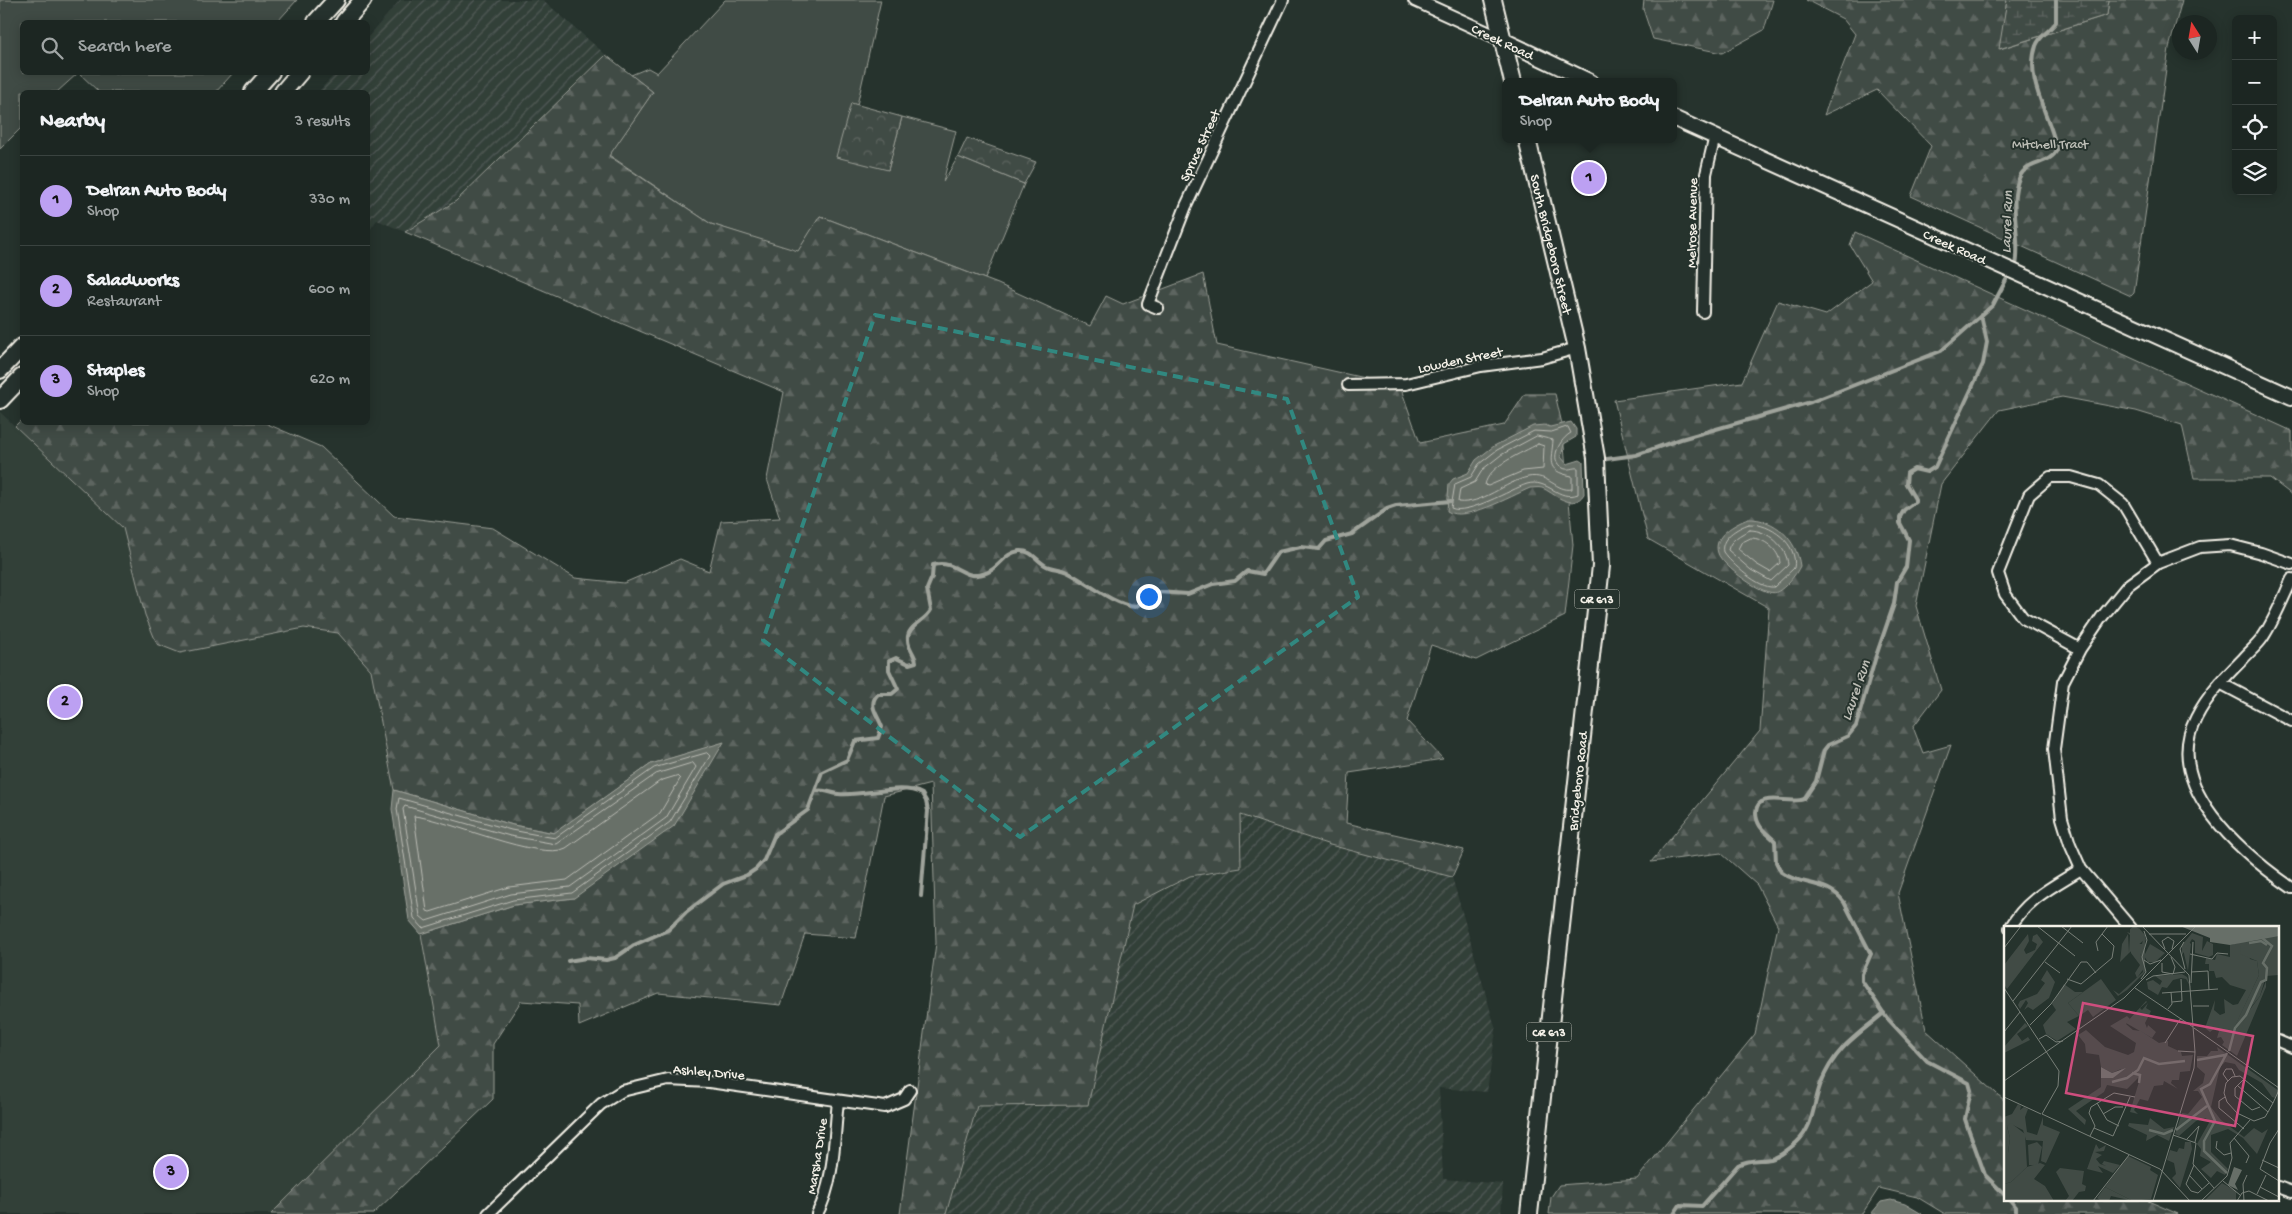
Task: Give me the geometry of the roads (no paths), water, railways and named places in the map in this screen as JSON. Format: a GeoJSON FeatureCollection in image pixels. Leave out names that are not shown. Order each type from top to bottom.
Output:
{"type":"FeatureCollection","features":[{"type":"Feature","properties":{"kind":"main road"},"geometry":{"type":"LineString","coordinates":[[318,20],[336,0]]}},
{"type":"Feature","properties":{"kind":"main road"},"geometry":{"type":"LineString","coordinates":[[346,20],[363,0]]}},
{"type":"Feature","properties":{"kind":"main road"},"geometry":{"type":"LineString","coordinates":[[1493,0],[1512,78]]}},
{"type":"Feature","properties":{"kind":"main road","name":"Creek Road"},"geometry":{"type":"LineString","coordinates":[[1503,40],[1583,78]]}},
{"type":"Feature","properties":{"kind":"main road"},"geometry":{"type":"LineString","coordinates":[[255,90],[268,75]]}},
{"type":"Feature","properties":{"kind":"main road"},"geometry":{"type":"LineString","coordinates":[[284,90],[297,75]]}},
{"type":"Feature","properties":{"kind":"main road","name":"Creek Road"},"geometry":{"type":"LineString","coordinates":[[1677,120],[2292,397]]}},
{"type":"Feature","properties":{"kind":"main road","name":"South Bridgeboro Street"},"geometry":{"type":"LineString","coordinates":[[1528,143],[1577,348]]}},
{"type":"Feature","properties":{"kind":"main road","name":"Bridgeboro Road"},"geometry":{"type":"LineString","coordinates":[[1529,1214],[1601,566],[1596,458],[1577,348]]}},
{"type":"Feature","properties":{"kind":"main road"},"geometry":{"type":"LineString","coordinates":[[0,370],[20,349]]}},
{"type":"Feature","properties":{"kind":"main road"},"geometry":{"type":"LineString","coordinates":[[0,400],[20,379]]}},
{"type":"Feature","properties":{"kind":"street","name":"Spruce Street"},"geometry":{"type":"LineString","coordinates":[[1158,308],[1148,304],[1186,206],[1282,0]]}},
{"type":"Feature","properties":{"kind":"street","name":"Creek Road"},"geometry":{"type":"LineString","coordinates":[[1415,0],[1503,40]]}},
{"type":"Feature","properties":{"kind":"street","name":"Melrose Avenue"},"geometry":{"type":"LineString","coordinates":[[1703,312],[1706,174],[1715,136]]}},
{"type":"Feature","properties":{"kind":"street","name":"Lowden Street"},"geometry":{"type":"LineString","coordinates":[[1348,385],[1406,384],[1481,366],[1542,358],[1577,348]]}},
{"type":"Feature","properties":{"kind":"street"},"geometry":{"type":"LineString","coordinates":[[2080,649],[2023,618],[2005,594],[1998,573],[2029,495],[2050,477],[2071,477],[2099,485],[2124,504],[2158,563]]}},
{"type":"Feature","properties":{"kind":"street"},"geometry":{"type":"LineString","coordinates":[[2129,926],[2081,869],[2070,844],[2062,818],[2054,749],[2063,682],[2080,649],[2101,618],[2128,585],[2158,563],[2200,547],[2230,545],[2292,564]]}},
{"type":"Feature","properties":{"kind":"street"},"geometry":{"type":"LineString","coordinates":[[2292,579],[2263,638],[2220,683],[2195,720],[2188,745],[2190,774],[2201,800],[2217,823],[2292,888]]}},
{"type":"Feature","properties":{"kind":"street"},"geometry":{"type":"LineString","coordinates":[[2220,683],[2292,722]]}},
{"type":"Feature","properties":{"kind":"street"},"geometry":{"type":"LineString","coordinates":[[2011,926],[2019,912],[2039,895],[2081,869]]}},
{"type":"Feature","properties":{"kind":"street"},"geometry":{"type":"LineString","coordinates":[[2280,1042],[2292,1047]]}},
{"type":"Feature","properties":{"kind":"street","name":"Ashley Drive"},"geometry":{"type":"LineString","coordinates":[[488,1214],[601,1104],[622,1091],[668,1080],[709,1082],[885,1107],[904,1099],[910,1090]]}},
{"type":"Feature","properties":{"kind":"street","name":"Marsha Drive"},"geometry":{"type":"LineString","coordinates":[[818,1214],[823,1204],[830,1172],[838,1101]]}},
{"type":"Feature","properties":{"kind":"street"},"geometry":{"type":"LineString","coordinates":[[2280,1187],[2292,1192]]}},
{"type":"Feature","properties":{"kind":"water"},"geometry":{"type":"Polygon","coordinates":[[[1571,422],[1576,429],[1576,437],[1564,444],[1561,457],[1567,464],[1580,460],[1583,462],[1584,494],[1579,499],[1574,502],[1568,502],[1542,488],[1530,488],[1476,511],[1455,514],[1447,511],[1449,484],[1453,479],[1468,473],[1476,460],[1494,446],[1533,426],[1545,425],[1550,427],[1571,422]]]}},
{"type":"Feature","properties":{"kind":"water"},"geometry":{"type":"Polygon","coordinates":[[[1748,519],[1767,522],[1783,532],[1798,556],[1800,566],[1798,570],[1787,584],[1777,592],[1771,593],[1763,590],[1744,579],[1727,565],[1718,553],[1718,541],[1721,536],[1731,527],[1748,519]]]}},
{"type":"Feature","properties":{"kind":"water"},"geometry":{"type":"Polygon","coordinates":[[[724,742],[674,826],[574,898],[514,905],[421,934],[409,920],[392,809],[394,790],[513,825],[554,833],[651,764],[724,742]]]}},
{"type":"Feature","properties":{"kind":"water"},"geometry":{"type":"Polygon","coordinates":[[[1891,1200],[1905,1204],[1922,1214],[1871,1214],[1881,1202],[1891,1200]]]}},
{"type":"Feature","properties":{"kind":"waterway","name":"Laurel Run"},"geometry":{"type":"LineString","coordinates":[[2016,265],[2016,186],[2024,171],[2054,155],[2057,150],[2033,72],[2033,59],[2037,42],[2056,22],[2056,0]]}},
{"type":"Feature","properties":{"kind":"waterway"},"geometry":{"type":"LineString","coordinates":[[1607,459],[1636,455],[1681,439],[1811,402],[1941,351],[1993,305],[2006,280]]}},
{"type":"Feature","properties":{"kind":"waterway","name":"Laurel Run"},"geometry":{"type":"LineString","coordinates":[[1981,315],[1987,342],[1983,364],[1935,467],[1927,472],[1914,469],[1907,473],[1906,484],[1915,502],[1904,510],[1900,517],[1900,523],[1909,540],[1906,567],[1897,582],[1894,604],[1876,656],[1856,726],[1848,736],[1828,745],[1824,750],[1816,781],[1804,799],[1768,800],[1762,802],[1758,805],[1756,817],[1765,832],[1775,841],[1776,862],[1781,872],[1797,880],[1822,886],[1837,895],[1844,902],[1871,954],[1862,974],[1862,981],[1887,1018],[1927,1061],[1969,1083],[1971,1090],[1965,1119],[1985,1175],[2004,1194]]}},
{"type":"Feature","properties":{"kind":"waterway"},"geometry":{"type":"LineString","coordinates":[[568,961],[586,958],[606,960],[615,958],[634,945],[668,930],[686,912],[723,884],[747,875],[756,869],[764,860],[775,834],[808,810],[822,772],[847,760],[855,741],[878,738],[882,727],[874,710],[873,702],[878,694],[892,694],[898,689],[889,670],[889,661],[896,658],[909,664],[916,662],[908,643],[908,635],[913,627],[931,610],[927,589],[932,577],[933,565],[953,566],[967,574],[977,575],[990,571],[1008,555],[1024,551],[1049,567],[1075,576],[1108,597],[1135,607],[1157,592],[1188,594],[1213,584],[1235,581],[1247,571],[1263,574],[1278,552],[1301,547],[1319,549],[1326,541],[1352,534],[1387,509],[1396,506],[1451,501]]}},
{"type":"Feature","properties":{"kind":"waterway"},"geometry":{"type":"LineString","coordinates":[[816,791],[859,794],[904,789],[922,794],[928,811],[921,896]]}},
{"type":"Feature","properties":{"kind":"waterway"},"geometry":{"type":"LineString","coordinates":[[1674,1214],[1680,1205],[1702,1206],[1738,1165],[1750,1161],[1774,1158],[1797,1142],[1803,1136],[1810,1122],[1826,1071],[1847,1044],[1884,1013]]}},
{"type":"Feature","properties":{"kind":"waterway","name":"Laurel Run"},"geometry":{"type":"LineString","coordinates":[[2012,1202],[2016,1207],[2016,1214]]}},
{"type":"Feature","properties":{"kind":"place","name":"Delran Auto Body"},"geometry":{"type":"Point","coordinates":[1589,178]}},
{"type":"Feature","properties":{"kind":"place","name":"Saladworks"},"geometry":{"type":"Point","coordinates":[65,702]}},
{"type":"Feature","properties":{"kind":"place","name":"Staples"},"geometry":{"type":"Point","coordinates":[171,1172]}},
{"type":"Feature","properties":{"kind":"park label","name":"Mitchell Tract"},"geometry":{"type":"Point","coordinates":[2050,143]}}]}
